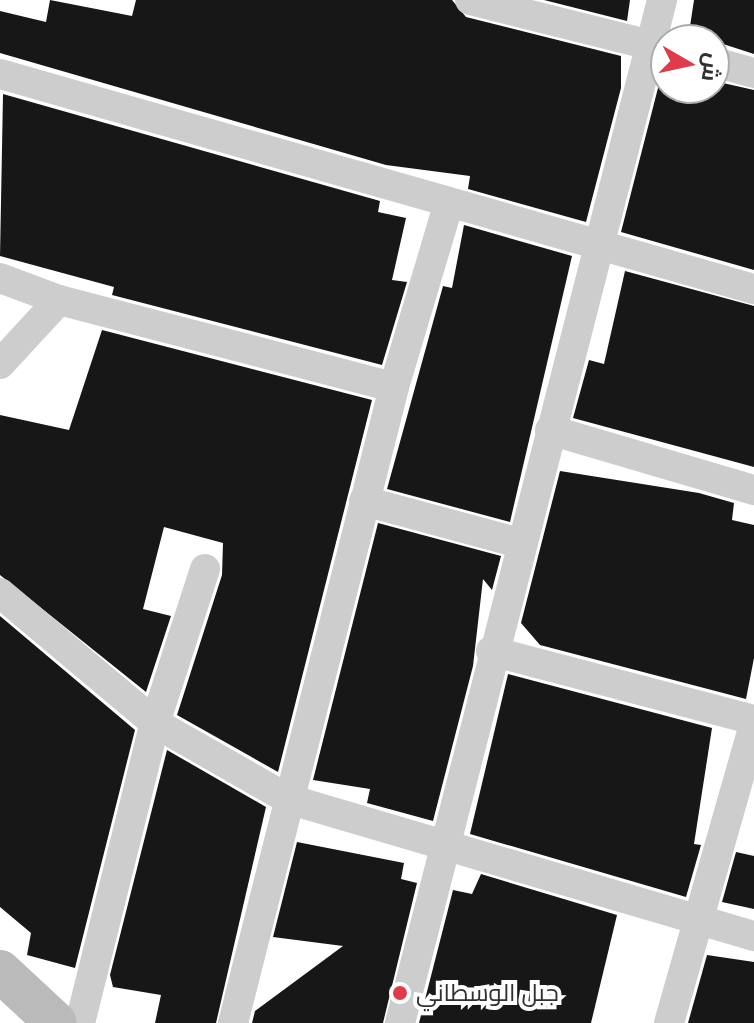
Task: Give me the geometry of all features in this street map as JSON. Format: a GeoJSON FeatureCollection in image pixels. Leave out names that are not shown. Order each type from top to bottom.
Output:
{"type":"FeatureCollection","features":[{"type":"Feature","properties":{"kind":"street"},"geometry":{"type":"LineString","coordinates":[[470,0],[650,45]]}},
{"type":"Feature","properties":{"kind":"street"},"geometry":{"type":"LineString","coordinates":[[659,24],[662,0]]}},
{"type":"Feature","properties":{"kind":"street"},"geometry":{"type":"LineString","coordinates":[[730,66],[754,73]]}},
{"type":"Feature","properties":{"kind":"street"},"geometry":{"type":"LineString","coordinates":[[400,1023],[491,651],[600,244],[650,71]]}},
{"type":"Feature","properties":{"kind":"street"},"geometry":{"type":"LineString","coordinates":[[0,74],[448,206],[600,244],[754,289]]}},
{"type":"Feature","properties":{"kind":"street"},"geometry":{"type":"LineString","coordinates":[[233,1023],[394,387],[448,206]]}},
{"type":"Feature","properties":{"kind":"street"},"geometry":{"type":"LineString","coordinates":[[0,278],[59,300],[394,387]]}},
{"type":"Feature","properties":{"kind":"street"},"geometry":{"type":"LineString","coordinates":[[0,364],[59,300]]}},
{"type":"Feature","properties":{"kind":"street"},"geometry":{"type":"LineString","coordinates":[[550,430],[754,490]]}},
{"type":"Feature","properties":{"kind":"street"},"geometry":{"type":"LineString","coordinates":[[364,501],[520,543]]}},
{"type":"Feature","properties":{"kind":"street"},"geometry":{"type":"LineString","coordinates":[[80,1023],[155,723],[205,569]]}},
{"type":"Feature","properties":{"kind":"street"},"geometry":{"type":"LineString","coordinates":[[0,593],[155,723],[288,799],[444,850],[754,936]]}},
{"type":"Feature","properties":{"kind":"street"},"geometry":{"type":"LineString","coordinates":[[491,651],[754,722],[749,767],[669,1023]]}},
{"type":"Feature","properties":{"kind":"street"},"geometry":{"type":"LineString","coordinates":[[0,971],[56,1023]]}},
{"type":"Feature","properties":{"kind":"building"},"geometry":{"type":"Polygon","coordinates":[[[50,0],[132,16],[136,0],[452,0],[466,17],[621,56],[621,88],[586,222],[468,189],[470,176],[386,165],[0,53],[0,11],[46,22],[50,0]]]}},
{"type":"Feature","properties":{"kind":"building"},"geometry":{"type":"Polygon","coordinates":[[[544,0],[630,0],[627,21],[544,0]]]}},
{"type":"Feature","properties":{"kind":"building"},"geometry":{"type":"Polygon","coordinates":[[[694,0],[754,0],[754,54],[730,46],[730,24],[690,24],[694,0]]]}},
{"type":"Feature","properties":{"kind":"building"},"geometry":{"type":"Polygon","coordinates":[[[730,85],[754,90],[754,270],[621,232],[654,104],[730,104],[730,85]]]}},
{"type":"Feature","properties":{"kind":"building"},"geometry":{"type":"Polygon","coordinates":[[[3,94],[380,201],[378,212],[406,218],[392,280],[407,282],[382,365],[112,295],[114,287],[0,256],[3,94]]]}},
{"type":"Feature","properties":{"kind":"building"},"geometry":{"type":"Polygon","coordinates":[[[464,225],[572,256],[510,522],[387,489],[443,286],[452,288],[464,225]]]}},
{"type":"Feature","properties":{"kind":"building"},"geometry":{"type":"Polygon","coordinates":[[[625,271],[754,306],[754,467],[573,418],[589,360],[604,364],[625,271]]]}},
{"type":"Feature","properties":{"kind":"building"},"geometry":{"type":"Polygon","coordinates":[[[102,330],[372,400],[278,772],[177,715],[222,575],[223,543],[164,527],[143,609],[171,616],[146,692],[0,575],[0,415],[69,430],[102,330]]]}},
{"type":"Feature","properties":{"kind":"building"},"geometry":{"type":"Polygon","coordinates":[[[560,471],[699,493],[734,503],[732,520],[754,525],[754,658],[746,699],[540,645],[521,623],[560,471]]]}},
{"type":"Feature","properties":{"kind":"building"},"geometry":{"type":"Polygon","coordinates":[[[378,523],[501,556],[492,590],[483,579],[473,666],[433,821],[367,803],[370,789],[313,780],[378,523]]]}},
{"type":"Feature","properties":{"kind":"building"},"geometry":{"type":"Polygon","coordinates":[[[0,616],[135,730],[75,968],[27,955],[31,933],[0,907],[0,616]]]}},
{"type":"Feature","properties":{"kind":"building"},"geometry":{"type":"Polygon","coordinates":[[[508,674],[712,728],[694,844],[701,845],[686,897],[470,834],[508,674]]]}},
{"type":"Feature","properties":{"kind":"building"},"geometry":{"type":"Polygon","coordinates":[[[167,750],[266,807],[216,1023],[155,1023],[161,995],[113,987],[110,975],[167,750]]]}},
{"type":"Feature","properties":{"kind":"building"},"geometry":{"type":"Polygon","coordinates":[[[297,842],[404,863],[401,879],[417,883],[383,1023],[252,1023],[255,1011],[343,946],[273,937],[297,842]]]}},
{"type":"Feature","properties":{"kind":"building"},"geometry":{"type":"Polygon","coordinates":[[[736,852],[754,856],[754,909],[722,902],[736,852]]]}},
{"type":"Feature","properties":{"kind":"building"},"geometry":{"type":"Polygon","coordinates":[[[481,874],[617,915],[591,1023],[419,1023],[453,890],[472,894],[481,874]]]}},
{"type":"Feature","properties":{"kind":"building"},"geometry":{"type":"Polygon","coordinates":[[[707,955],[754,962],[754,1023],[688,1023],[707,955]]]}},
{"type":"Feature","properties":{"kind":"place","name":"جبل الوسطاني"},"geometry":{"type":"Point","coordinates":[400,993]}}]}
